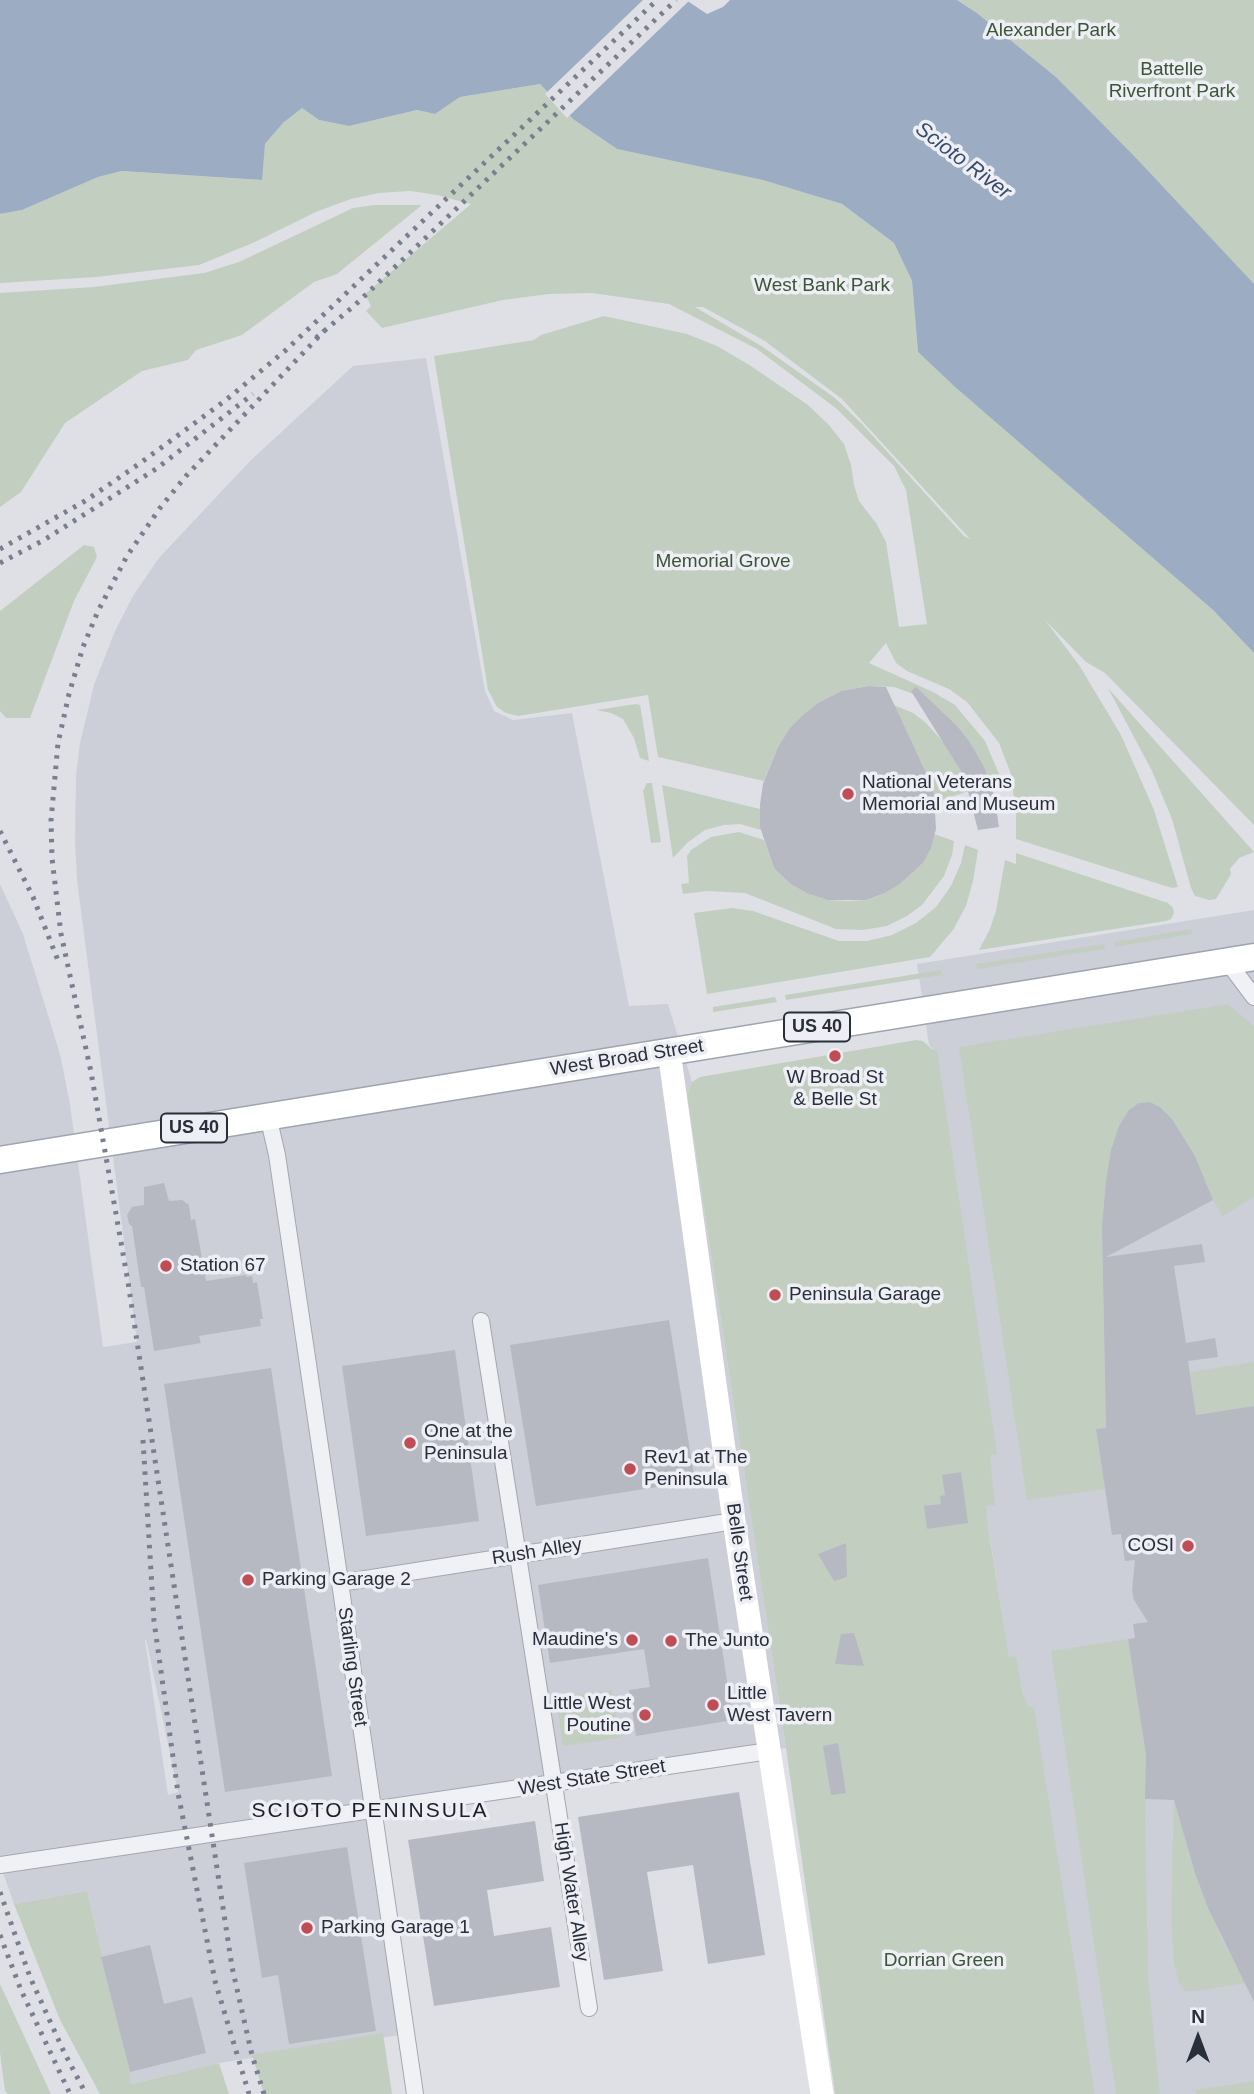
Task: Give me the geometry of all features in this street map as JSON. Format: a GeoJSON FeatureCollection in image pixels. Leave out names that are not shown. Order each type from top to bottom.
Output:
{"type":"FeatureCollection","features":[{"type":"Feature","properties":{"kind":"main road","name":"West Broad Street"},"geometry":{"type":"LineString","coordinates":[[0,1160],[1254,957]]}},
{"type":"Feature","properties":{"kind":"street"},"geometry":{"type":"LineString","coordinates":[[1227,961],[1254,997]]}},
{"type":"Feature","properties":{"kind":"street","name":"Belle Street"},"geometry":{"type":"LineString","coordinates":[[669,1051],[734,1521],[822,2094]]}},
{"type":"Feature","properties":{"kind":"street","name":"Starling Street"},"geometry":{"type":"LineString","coordinates":[[268,1116],[277,1155],[415,2094]]}},
{"type":"Feature","properties":{"kind":"street","name":"High Water Alley"},"geometry":{"type":"LineString","coordinates":[[481,1321],[589,2008]]}},
{"type":"Feature","properties":{"kind":"street","name":"Rush Alley"},"geometry":{"type":"LineString","coordinates":[[340,1583],[734,1521]]}},
{"type":"Feature","properties":{"kind":"street","name":"West State Street"},"geometry":{"type":"LineString","coordinates":[[0,1865],[769,1751]]}},
{"type":"Feature","properties":{"kind":"shaded area"},"geometry":{"type":"Polygon","coordinates":[[[426,358],[485,691],[494,711],[513,720],[572,713],[629,1006],[668,1004],[692,1082],[687,1096],[786,1748],[374,1811],[406,2034],[219,2063],[131,2084],[87,1891],[14,1904],[0,1864],[0,884],[23,934],[60,1054],[70,1104],[103,1347],[137,1342],[77,880],[76,776],[80,743],[94,685],[115,631],[133,596],[158,559],[250,461],[353,366],[426,358]],[[146,1639],[168,1795],[178,1792],[146,1639]]]}},
{"type":"Feature","properties":{"kind":"shaded area"},"geometry":{"type":"Polygon","coordinates":[[[1254,910],[1254,2094],[1095,2094],[1030,1710],[1009,1660],[985,1508],[990,1449],[933,1049],[929,1045],[917,964],[1254,910]]]}},
{"type":"Feature","properties":{"kind":"green space","name":"Battelle Riverfront Park"},"geometry":{"type":"Polygon","coordinates":[[[957,0],[1254,0],[1254,285],[1056,77],[957,0]]]}},
{"type":"Feature","properties":{"kind":"green space"},"geometry":{"type":"Polygon","coordinates":[[[540,84],[573,119],[617,149],[764,180],[842,204],[894,243],[912,281],[918,352],[1213,610],[1254,653],[1254,825],[1105,673],[1086,662],[1045,620],[1079,665],[1121,735],[1154,810],[1178,887],[1172,888],[1016,839],[1011,774],[999,743],[967,702],[949,689],[907,671],[896,663],[886,643],[869,663],[955,705],[985,741],[1002,781],[990,784],[970,742],[939,709],[919,696],[894,687],[869,686],[841,691],[818,703],[778,747],[764,781],[658,757],[648,695],[518,716],[497,707],[488,690],[434,356],[534,340],[541,335],[604,316],[687,334],[717,346],[808,405],[829,425],[844,444],[859,501],[886,542],[899,627],[927,624],[906,490],[894,466],[837,409],[757,349],[669,304],[592,293],[549,294],[503,300],[382,328],[366,311],[371,306],[365,294],[471,204],[410,191],[379,193],[351,199],[318,211],[255,242],[199,265],[96,277],[0,283],[0,214],[22,210],[98,177],[122,171],[261,180],[265,144],[283,123],[302,108],[319,120],[349,126],[417,110],[435,114],[460,97],[540,84]],[[695,307],[763,347],[835,398],[964,536],[970,539],[842,399],[765,341],[703,307],[695,307]]]}},
{"type":"Feature","properties":{"kind":"green space"},"geometry":{"type":"Polygon","coordinates":[[[422,205],[337,274],[314,282],[242,335],[196,350],[188,360],[142,371],[65,423],[21,492],[0,507],[0,293],[94,287],[204,273],[239,262],[353,208],[422,205]]]}},
{"type":"Feature","properties":{"kind":"green space"},"geometry":{"type":"Polygon","coordinates":[[[84,545],[94,547],[97,557],[74,601],[30,718],[6,718],[0,711],[0,611],[84,545]]]}},
{"type":"Feature","properties":{"kind":"green space"},"geometry":{"type":"Polygon","coordinates":[[[1108,688],[1254,852],[1239,858],[1230,869],[1231,874],[1216,899],[1195,896],[1172,819],[1152,771],[1108,688]]]}},
{"type":"Feature","properties":{"kind":"green space"},"geometry":{"type":"Polygon","coordinates":[[[640,705],[649,761],[640,758],[634,738],[623,719],[596,710],[640,705]]]}},
{"type":"Feature","properties":{"kind":"green space"},"geometry":{"type":"Polygon","coordinates":[[[894,705],[913,713],[925,722],[945,744],[964,776],[969,791],[935,802],[927,775],[916,752],[903,734],[894,705]]]}},
{"type":"Feature","properties":{"kind":"green space"},"geometry":{"type":"Polygon","coordinates":[[[647,783],[652,783],[661,842],[651,843],[643,791],[647,783]]]}},
{"type":"Feature","properties":{"kind":"green space"},"geometry":{"type":"Polygon","coordinates":[[[662,785],[760,809],[761,830],[740,824],[705,830],[673,858],[662,785]]]}},
{"type":"Feature","properties":{"kind":"green space"},"geometry":{"type":"Polygon","coordinates":[[[739,832],[764,840],[774,868],[828,900],[848,901],[866,900],[900,884],[923,863],[934,834],[954,841],[944,876],[922,905],[887,926],[863,930],[836,929],[745,893],[707,891],[683,894],[681,884],[689,883],[687,856],[691,850],[711,837],[739,832]]]}},
{"type":"Feature","properties":{"kind":"green space"},"geometry":{"type":"Polygon","coordinates":[[[965,845],[978,850],[966,906],[953,930],[930,957],[707,994],[694,913],[732,908],[753,911],[839,941],[867,941],[892,935],[916,923],[936,907],[951,886],[965,845]]]}},
{"type":"Feature","properties":{"kind":"green space"},"geometry":{"type":"Polygon","coordinates":[[[1016,853],[1168,903],[1174,913],[1171,919],[1166,921],[979,950],[996,911],[1005,860],[1016,864],[1016,853]]]}},
{"type":"Feature","properties":{"kind":"green space"},"geometry":{"type":"Polygon","coordinates":[[[1191,929],[1192,934],[1115,947],[1114,942],[1191,929]]]}},
{"type":"Feature","properties":{"kind":"green space"},"geometry":{"type":"Polygon","coordinates":[[[1104,944],[1105,949],[977,969],[976,964],[1104,944]]]}},
{"type":"Feature","properties":{"kind":"green space"},"geometry":{"type":"Polygon","coordinates":[[[941,970],[942,975],[786,1000],[785,995],[941,970]]]}},
{"type":"Feature","properties":{"kind":"green space"},"geometry":{"type":"Polygon","coordinates":[[[775,997],[777,1002],[713,1012],[713,1007],[775,997]]]}},
{"type":"Feature","properties":{"kind":"green space"},"geometry":{"type":"Polygon","coordinates":[[[1228,1004],[1254,1026],[1254,1197],[1223,1216],[1213,1200],[1195,1156],[1172,1119],[1160,1107],[1150,1102],[1139,1103],[1129,1110],[1119,1126],[1111,1150],[1102,1227],[1106,1428],[1096,1430],[1105,1489],[1027,1500],[959,1047],[1228,1004]]]}},
{"type":"Feature","properties":{"kind":"green space","name":"Dorrian Green"},"geometry":{"type":"Polygon","coordinates":[[[916,1040],[923,1041],[934,1051],[937,1050],[997,1454],[990,1455],[995,1505],[986,1506],[987,1520],[1009,1657],[1016,1656],[1022,1691],[1029,1707],[1034,1707],[1095,2094],[835,2094],[786,1748],[687,1096],[692,1082],[700,1077],[916,1040]]]}},
{"type":"Feature","properties":{"kind":"green space"},"geometry":{"type":"Polygon","coordinates":[[[1254,1362],[1254,1406],[1196,1415],[1190,1372],[1254,1362]]]}},
{"type":"Feature","properties":{"kind":"green space"},"geometry":{"type":"Polygon","coordinates":[[[1128,1639],[1146,1755],[1148,1976],[1160,2094],[1116,2094],[1051,1651],[1128,1639]]]}},
{"type":"Feature","properties":{"kind":"green space"},"geometry":{"type":"Polygon","coordinates":[[[612,1690],[620,1738],[563,1746],[556,1698],[612,1690]]]}},
{"type":"Feature","properties":{"kind":"green space"},"geometry":{"type":"Polygon","coordinates":[[[1174,1800],[1208,1908],[1246,1983],[1185,1991],[1179,1983],[1174,1963],[1171,1916],[1174,1800]]]}},
{"type":"Feature","properties":{"kind":"green space"},"geometry":{"type":"Polygon","coordinates":[[[87,1891],[131,2084],[219,2063],[229,2094],[100,2094],[60,2020],[14,1904],[87,1891]]]}},
{"type":"Feature","properties":{"kind":"green space"},"geometry":{"type":"Polygon","coordinates":[[[0,1984],[51,2094],[8,2094],[5,2091],[0,2053],[0,1984]]]}},
{"type":"Feature","properties":{"kind":"green space"},"geometry":{"type":"Polygon","coordinates":[[[383,2033],[392,2094],[264,2094],[252,2055],[383,2033]]]}},
{"type":"Feature","properties":{"kind":"green space"},"geometry":{"type":"Polygon","coordinates":[[[1254,2081],[1254,2094],[1196,2094],[1196,2090],[1254,2081]]]}},
{"type":"Feature","properties":{"kind":"water","name":"Scioto River"},"geometry":{"type":"Polygon","coordinates":[[[0,0],[686,0],[707,14],[723,7],[730,0],[957,0],[1056,77],[1254,284],[1254,653],[1213,610],[918,352],[912,281],[894,243],[842,204],[763,180],[617,149],[573,119],[540,84],[460,97],[435,114],[417,110],[349,126],[319,120],[302,108],[283,123],[265,144],[262,180],[122,171],[98,177],[22,210],[0,214],[0,0]]]}},
{"type":"Feature","properties":{"kind":"pier"},"geometry":{"type":"Polygon","coordinates":[[[643,0],[690,0],[567,118],[545,94],[643,0]]]}},
{"type":"Feature","properties":{"kind":"building","name":"National Veterans Memorial and Museum"},"geometry":{"type":"Polygon","coordinates":[[[869,686],[886,687],[927,775],[934,795],[936,829],[931,848],[923,863],[900,884],[866,900],[828,900],[791,884],[774,868],[760,827],[763,784],[778,747],[790,728],[803,715],[818,703],[841,691],[869,686]]]}},
{"type":"Feature","properties":{"kind":"building"},"geometry":{"type":"Polygon","coordinates":[[[916,687],[970,742],[985,769],[994,795],[999,827],[978,830],[964,776],[911,691],[916,687]]]}},
{"type":"Feature","properties":{"kind":"building","name":"COSI"},"geometry":{"type":"Polygon","coordinates":[[[1150,1102],[1160,1107],[1172,1119],[1195,1156],[1213,1200],[1106,1257],[1202,1244],[1205,1262],[1174,1266],[1186,1343],[1215,1338],[1218,1357],[1188,1361],[1196,1415],[1254,1406],[1254,2002],[1208,1908],[1174,1800],[1145,1799],[1146,1755],[1128,1639],[1135,1638],[1133,1624],[1148,1622],[1134,1600],[1132,1590],[1135,1560],[1125,1561],[1121,1534],[1112,1535],[1096,1429],[1106,1428],[1102,1227],[1111,1150],[1119,1126],[1129,1110],[1139,1103],[1150,1102]]]}},
{"type":"Feature","properties":{"kind":"building","name":"Station 67"},"geometry":{"type":"Polygon","coordinates":[[[164,1183],[169,1201],[182,1200],[189,1205],[191,1220],[195,1219],[206,1281],[246,1275],[252,1276],[253,1283],[257,1282],[263,1319],[260,1319],[261,1326],[199,1336],[201,1343],[154,1351],[132,1226],[127,1215],[132,1207],[144,1205],[144,1187],[164,1183]]]}},
{"type":"Feature","properties":{"kind":"building"},"geometry":{"type":"Polygon","coordinates":[[[669,1320],[695,1481],[536,1506],[510,1345],[669,1320]]]}},
{"type":"Feature","properties":{"kind":"building","name":"One at the Peninsula"},"geometry":{"type":"Polygon","coordinates":[[[455,1350],[479,1521],[366,1536],[342,1366],[455,1350]]]}},
{"type":"Feature","properties":{"kind":"building","name":"Parking Garage 2"},"geometry":{"type":"Polygon","coordinates":[[[271,1368],[332,1776],[225,1792],[164,1384],[271,1368]]]}},
{"type":"Feature","properties":{"kind":"building"},"geometry":{"type":"Polygon","coordinates":[[[961,1472],[968,1523],[927,1529],[924,1506],[941,1504],[940,1496],[945,1495],[942,1475],[961,1472]]]}},
{"type":"Feature","properties":{"kind":"building"},"geometry":{"type":"Polygon","coordinates":[[[846,1543],[847,1577],[834,1581],[818,1554],[846,1543]]]}},
{"type":"Feature","properties":{"kind":"building","name":"The Junto"},"geometry":{"type":"Polygon","coordinates":[[[708,1558],[733,1720],[636,1736],[629,1690],[650,1687],[644,1649],[550,1663],[538,1585],[708,1558]]]}},
{"type":"Feature","properties":{"kind":"building"},"geometry":{"type":"Polygon","coordinates":[[[854,1633],[864,1666],[835,1664],[841,1634],[854,1633]]]}},
{"type":"Feature","properties":{"kind":"building"},"geometry":{"type":"Polygon","coordinates":[[[838,1743],[846,1793],[831,1795],[823,1746],[838,1743]]]}},
{"type":"Feature","properties":{"kind":"building"},"geometry":{"type":"Polygon","coordinates":[[[739,1792],[765,1955],[708,1964],[693,1865],[647,1872],[663,1971],[604,1980],[578,1817],[739,1792]]]}},
{"type":"Feature","properties":{"kind":"building"},"geometry":{"type":"Polygon","coordinates":[[[535,1821],[544,1881],[487,1890],[494,1936],[551,1927],[560,1987],[434,2006],[408,1840],[535,1821]]]}},
{"type":"Feature","properties":{"kind":"building","name":"Parking Garage 1"},"geometry":{"type":"Polygon","coordinates":[[[347,1847],[376,2031],[289,2044],[278,1975],[262,1978],[244,1863],[347,1847]]]}},
{"type":"Feature","properties":{"kind":"building"},"geometry":{"type":"Polygon","coordinates":[[[150,1945],[164,2004],[192,1997],[206,2053],[130,2072],[101,1957],[150,1945]]]}},
{"type":"Feature","properties":{"kind":"railway"},"geometry":{"type":"LineString","coordinates":[[0,549],[85,501],[139,464],[226,400],[286,350],[657,0]]}},
{"type":"Feature","properties":{"kind":"railway"},"geometry":{"type":"LineString","coordinates":[[316,338],[356,304],[676,0]]}},
{"type":"Feature","properties":{"kind":"railway"},"geometry":{"type":"LineString","coordinates":[[264,2094],[252,2055],[232,1967],[128,1282],[91,1072],[61,934],[52,858],[51,821],[58,743],[69,694],[83,647],[98,611],[127,556],[186,476],[324,331]]}},
{"type":"Feature","properties":{"kind":"railway"},"geometry":{"type":"LineString","coordinates":[[0,563],[44,540],[156,469],[253,394]]}},
{"type":"Feature","properties":{"kind":"railway"},"geometry":{"type":"LineString","coordinates":[[0,831],[33,897],[59,963]]}},
{"type":"Feature","properties":{"kind":"railway"},"geometry":{"type":"LineString","coordinates":[[143,1440],[154,1621],[178,1793],[215,1981],[249,2094]]}},
{"type":"Feature","properties":{"kind":"railway"},"geometry":{"type":"LineString","coordinates":[[0,1892],[30,1977],[86,2094]]}},
{"type":"Feature","properties":{"kind":"railway"},"geometry":{"type":"LineString","coordinates":[[0,1935],[21,1990],[70,2094]]}},
{"type":"Feature","properties":{"kind":"place","name":"National Veterans Memorial and Museum"},"geometry":{"type":"Point","coordinates":[848,794]}},
{"type":"Feature","properties":{"kind":"place","name":"W Broad St & Belle St"},"geometry":{"type":"Point","coordinates":[835,1056]}},
{"type":"Feature","properties":{"kind":"place","name":"Station 67"},"geometry":{"type":"Point","coordinates":[166,1266]}},
{"type":"Feature","properties":{"kind":"place","name":"Peninsula Garage"},"geometry":{"type":"Point","coordinates":[775,1295]}},
{"type":"Feature","properties":{"kind":"place","name":"One at the Peninsula"},"geometry":{"type":"Point","coordinates":[410,1443]}},
{"type":"Feature","properties":{"kind":"place","name":"Rev1 at The Peninsula"},"geometry":{"type":"Point","coordinates":[630,1469]}},
{"type":"Feature","properties":{"kind":"place","name":"COSI"},"geometry":{"type":"Point","coordinates":[1188,1546]}},
{"type":"Feature","properties":{"kind":"place","name":"Parking Garage 2"},"geometry":{"type":"Point","coordinates":[248,1580]}},
{"type":"Feature","properties":{"kind":"place","name":"Maudine's"},"geometry":{"type":"Point","coordinates":[632,1640]}},
{"type":"Feature","properties":{"kind":"place","name":"The Junto"},"geometry":{"type":"Point","coordinates":[671,1641]}},
{"type":"Feature","properties":{"kind":"place","name":"Little West Tavern"},"geometry":{"type":"Point","coordinates":[713,1705]}},
{"type":"Feature","properties":{"kind":"place","name":"Little West Poutine"},"geometry":{"type":"Point","coordinates":[645,1715]}},
{"type":"Feature","properties":{"kind":"place","name":"Parking Garage 1"},"geometry":{"type":"Point","coordinates":[307,1928]}},
{"type":"Feature","properties":{"kind":"district","name":"SCIOTO PENINSULA"},"geometry":{"type":"Point","coordinates":[370,1811]}},
{"type":"Feature","properties":{"kind":"park label","name":"Alexander Park"},"geometry":{"type":"Point","coordinates":[1051,31]}},
{"type":"Feature","properties":{"kind":"park label","name":"West Bank Park"},"geometry":{"type":"Point","coordinates":[822,286]}},
{"type":"Feature","properties":{"kind":"park label","name":"Memorial Grove"},"geometry":{"type":"Point","coordinates":[723,562]}}]}
